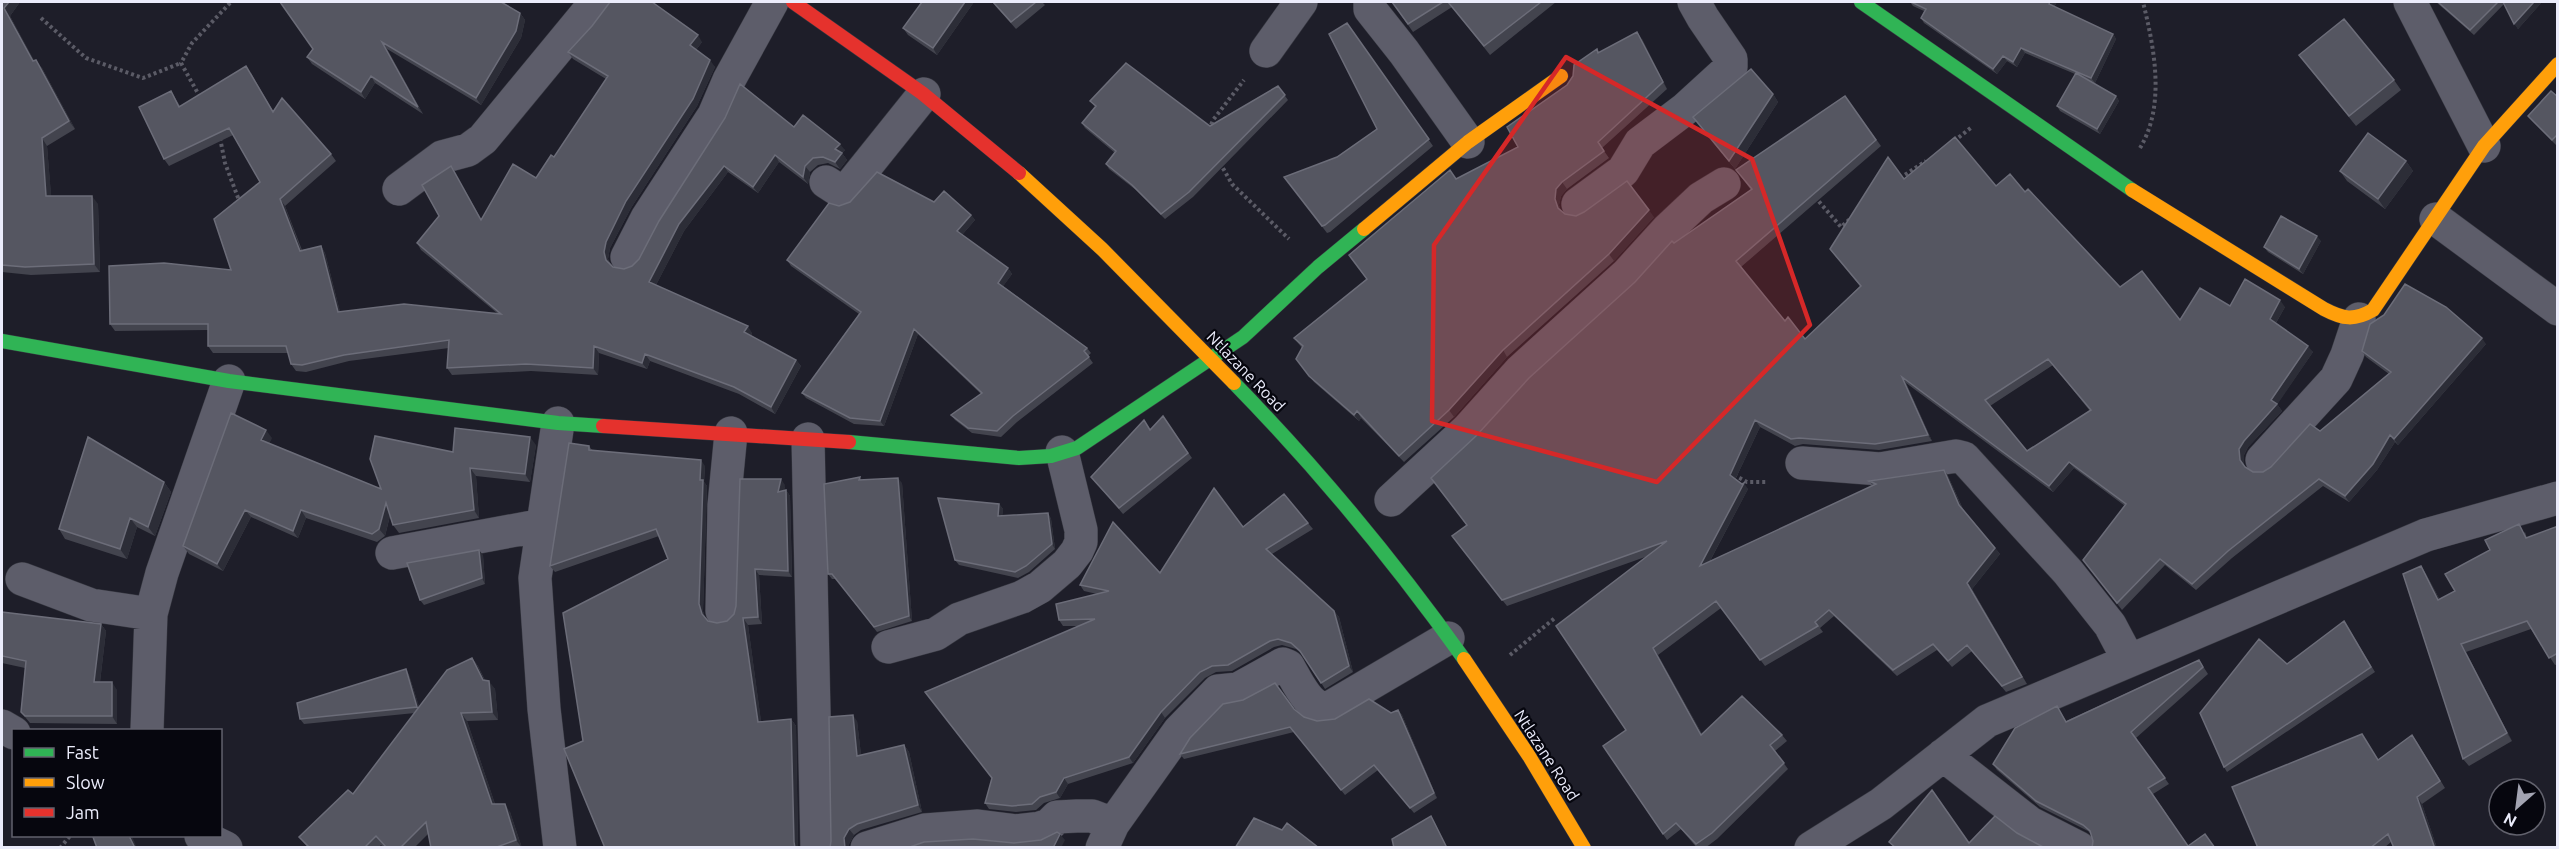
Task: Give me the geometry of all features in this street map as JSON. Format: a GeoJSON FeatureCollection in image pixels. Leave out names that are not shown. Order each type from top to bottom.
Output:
{"type":"FeatureCollection","features":[{"type":"Feature","properties":{"kind":"street"},"geometry":{"type":"LineString","coordinates":[[399,189],[442,157],[468,150],[483,139],[596,2]]}},
{"type":"Feature","properties":{"kind":"street"},"geometry":{"type":"LineString","coordinates":[[627,257],[647,218],[714,115],[729,80],[772,2]]}},
{"type":"Feature","properties":{"kind":"street","name":"Ntlazane Road"},"geometry":{"type":"LineString","coordinates":[[793,2],[924,94],[1039,190],[1134,279],[1253,401],[1338,496],[1448,638],[1508,724],[1562,808],[1584,848]]}},
{"type":"Feature","properties":{"kind":"street"},"geometry":{"type":"LineString","coordinates":[[1266,51],[1301,2]]}},
{"type":"Feature","properties":{"kind":"street"},"geometry":{"type":"LineString","coordinates":[[1370,2],[1370,9],[1404,52],[1468,142]]}},
{"type":"Feature","properties":{"kind":"street"},"geometry":{"type":"LineString","coordinates":[[1578,204],[1623,171],[1640,143],[1685,109],[1731,67],[1731,58],[1702,18],[1694,2]]}},
{"type":"Feature","properties":{"kind":"street"},"geometry":{"type":"LineString","coordinates":[[1861,2],[2119,182],[2324,309],[2339,317],[2359,319],[2373,310],[2484,146],[2558,64]]}},
{"type":"Feature","properties":{"kind":"street"},"geometry":{"type":"LineString","coordinates":[[2410,2],[2484,146]]}},
{"type":"Feature","properties":{"kind":"street"},"geometry":{"type":"LineString","coordinates":[[2,341],[229,381],[558,423],[808,439],[1019,458],[1051,456],[1077,448],[1243,337],[1318,267],[1468,142],[1561,76]]}},
{"type":"Feature","properties":{"kind":"street"},"geometry":{"type":"LineString","coordinates":[[825,183],[838,193],[847,190],[924,94]]}},
{"type":"Feature","properties":{"kind":"street"},"geometry":{"type":"LineString","coordinates":[[1391,500],[1467,430],[1520,371],[1628,274],[1667,230],[1701,198],[1724,184]]}},
{"type":"Feature","properties":{"kind":"street"},"geometry":{"type":"LineString","coordinates":[[2436,219],[2558,309]]}},
{"type":"Feature","properties":{"kind":"street"},"geometry":{"type":"LineString","coordinates":[[2262,460],[2336,379],[2359,319]]}},
{"type":"Feature","properties":{"kind":"street"},"geometry":{"type":"LineString","coordinates":[[147,729],[151,614],[162,573],[229,381]]}},
{"type":"Feature","properties":{"kind":"street"},"geometry":{"type":"LineString","coordinates":[[558,423],[535,578],[544,709],[560,848]]}},
{"type":"Feature","properties":{"kind":"street"},"geometry":{"type":"LineString","coordinates":[[722,611],[724,505],[731,434]]}},
{"type":"Feature","properties":{"kind":"street"},"geometry":{"type":"LineString","coordinates":[[808,439],[817,848]]}},
{"type":"Feature","properties":{"kind":"street"},"geometry":{"type":"LineString","coordinates":[[888,647],[936,634],[959,619],[1022,597],[1040,587],[1066,564],[1081,542],[1081,530],[1062,452]]}},
{"type":"Feature","properties":{"kind":"street"},"geometry":{"type":"LineString","coordinates":[[1802,463],[1880,469],[1956,456],[1964,458],[2068,572],[2110,625],[2128,659]]}},
{"type":"Feature","properties":{"kind":"street"},"geometry":{"type":"LineString","coordinates":[[1811,848],[1881,804],[1987,721],[2128,659],[2426,535],[2558,498]]}},
{"type":"Feature","properties":{"kind":"street"},"geometry":{"type":"LineString","coordinates":[[392,553],[543,525]]}},
{"type":"Feature","properties":{"kind":"street"},"geometry":{"type":"LineString","coordinates":[[22,579],[91,605],[151,614]]}},
{"type":"Feature","properties":{"kind":"street"},"geometry":{"type":"LineString","coordinates":[[867,848],[925,830],[978,826],[1016,831],[1049,825],[1058,817],[1077,816],[1092,816],[1108,836],[1179,731],[1218,691],[1238,689],[1283,664],[1288,666],[1311,701],[1323,709],[1329,708],[1448,638]]}},
{"type":"Feature","properties":{"kind":"street"},"geometry":{"type":"LineString","coordinates":[[1943,755],[2030,823],[2079,848]]}},
{"type":"Feature","properties":{"kind":"street"},"geometry":{"type":"LineString","coordinates":[[203,837],[226,848]]}},
{"type":"Feature","properties":{"kind":"path"},"geometry":{"type":"LineString","coordinates":[[41,18],[86,58],[143,78],[181,63],[192,43],[231,2]]}},
{"type":"Feature","properties":{"kind":"path"},"geometry":{"type":"LineString","coordinates":[[2119,182],[2146,137],[2156,92],[2153,41],[2143,2]]}},
{"type":"Feature","properties":{"kind":"path"},"geometry":{"type":"LineString","coordinates":[[1206,139],[1213,120],[1266,51]]}},
{"type":"Feature","properties":{"kind":"path"},"geometry":{"type":"LineString","coordinates":[[181,63],[202,100]]}},
{"type":"Feature","properties":{"kind":"path"},"geometry":{"type":"LineString","coordinates":[[1946,148],[2003,101]]}},
{"type":"Feature","properties":{"kind":"path"},"geometry":{"type":"LineString","coordinates":[[219,128],[225,163],[244,213]]}},
{"type":"Feature","properties":{"kind":"path"},"geometry":{"type":"LineString","coordinates":[[1216,157],[1232,184],[1318,267]]}},
{"type":"Feature","properties":{"kind":"path"},"geometry":{"type":"LineString","coordinates":[[1897,180],[1930,159]]}},
{"type":"Feature","properties":{"kind":"path"},"geometry":{"type":"LineString","coordinates":[[1811,192],[1841,227],[1857,214]]}},
{"type":"Feature","properties":{"kind":"path"},"geometry":{"type":"LineString","coordinates":[[1729,473],[1747,482],[1773,482],[1802,463]]}},
{"type":"Feature","properties":{"kind":"path"},"geometry":{"type":"LineString","coordinates":[[1510,655],[1556,617]]}},
{"type":"Feature","properties":{"kind":"highlighted area"},"geometry":{"type":"Polygon","coordinates":[[[1566,57],[1752,159],[1810,325],[1657,482],[1432,421],[1434,245],[1566,57]]]}},
{"type":"Feature","properties":{"kind":"building"},"geometry":{"type":"Polygon","coordinates":[[[2,2],[9,2],[4,8],[33,61],[36,60],[69,121],[42,138],[46,196],[92,196],[94,264],[25,267],[2,265],[2,2]]]}},
{"type":"Feature","properties":{"kind":"building"},"geometry":{"type":"Polygon","coordinates":[[[280,2],[501,2],[520,13],[516,31],[476,98],[382,42],[418,107],[371,76],[361,92],[307,57],[313,49],[280,2]]]}},
{"type":"Feature","properties":{"kind":"building"},"geometry":{"type":"Polygon","coordinates":[[[610,2],[652,2],[698,35],[690,45],[710,60],[693,99],[626,201],[606,242],[604,252],[606,260],[613,267],[624,269],[632,266],[639,259],[659,221],[725,118],[740,84],[794,127],[803,115],[840,144],[835,149],[842,153],[835,162],[823,157],[813,158],[805,166],[803,177],[775,155],[753,187],[724,166],[679,224],[649,282],[748,326],[744,332],[796,360],[771,407],[734,387],[645,354],[642,363],[594,346],[593,368],[526,364],[447,368],[449,340],[344,355],[302,365],[291,364],[286,346],[208,346],[208,324],[110,324],[109,266],[164,263],[231,270],[214,219],[260,182],[229,128],[164,159],[139,107],[171,91],[179,107],[246,66],[273,112],[282,98],[331,154],[280,199],[300,251],[321,246],[338,312],[404,304],[501,314],[417,243],[439,216],[422,185],[451,166],[481,220],[513,164],[536,178],[551,155],[554,157],[608,76],[568,52],[610,2]]]}},
{"type":"Feature","properties":{"kind":"building"},"geometry":{"type":"Polygon","coordinates":[[[922,2],[965,2],[933,48],[903,28],[922,2]]]}},
{"type":"Feature","properties":{"kind":"building"},"geometry":{"type":"Polygon","coordinates":[[[993,2],[1036,2],[1011,22],[993,2]]]}},
{"type":"Feature","properties":{"kind":"building"},"geometry":{"type":"Polygon","coordinates":[[[1392,2],[1443,2],[1408,24],[1392,2]]]}},
{"type":"Feature","properties":{"kind":"building"},"geometry":{"type":"Polygon","coordinates":[[[1448,2],[1541,2],[1484,46],[1448,2]]]}},
{"type":"Feature","properties":{"kind":"building"},"geometry":{"type":"Polygon","coordinates":[[[1911,2],[2050,2],[2049,4],[2113,34],[2091,78],[2021,48],[2013,62],[2003,56],[1993,69],[1921,18],[1926,9],[1911,2]]]}},
{"type":"Feature","properties":{"kind":"building"},"geometry":{"type":"Polygon","coordinates":[[[2438,2],[2498,2],[2470,30],[2438,2]]]}},
{"type":"Feature","properties":{"kind":"building"},"geometry":{"type":"Polygon","coordinates":[[[2503,2],[2534,2],[2514,24],[2503,2]]]}},
{"type":"Feature","properties":{"kind":"building"},"geometry":{"type":"Polygon","coordinates":[[[2344,19],[2394,80],[2349,116],[2299,55],[2344,19]]]}},
{"type":"Feature","properties":{"kind":"building"},"geometry":{"type":"Polygon","coordinates":[[[1347,23],[1429,139],[1322,226],[1284,177],[1337,157],[1377,129],[1329,34],[1347,23]]]}},
{"type":"Feature","properties":{"kind":"building"},"geometry":{"type":"Polygon","coordinates":[[[1637,32],[1663,82],[1598,142],[1604,151],[1562,182],[1556,189],[1555,199],[1558,208],[1565,214],[1576,216],[1627,181],[1649,210],[1609,254],[1503,350],[1449,410],[1399,456],[1357,411],[1354,415],[1309,376],[1296,359],[1303,346],[1294,338],[1367,279],[1349,255],[1450,170],[1456,179],[1518,147],[1507,127],[1567,85],[1573,76],[1574,65],[1597,49],[1598,53],[1637,32]]]}},
{"type":"Feature","properties":{"kind":"building"},"geometry":{"type":"Polygon","coordinates":[[[1126,63],[1210,126],[1278,86],[1285,95],[1189,192],[1161,214],[1132,185],[1106,164],[1116,151],[1082,123],[1096,106],[1090,101],[1126,63]]]}},
{"type":"Feature","properties":{"kind":"building"},"geometry":{"type":"Polygon","coordinates":[[[1751,69],[1773,94],[1729,161],[1693,117],[1751,69]]]}},
{"type":"Feature","properties":{"kind":"building"},"geometry":{"type":"Polygon","coordinates":[[[2076,73],[2116,96],[2097,129],[2057,106],[2076,73]]]}},
{"type":"Feature","properties":{"kind":"building"},"geometry":{"type":"Polygon","coordinates":[[[2551,91],[2558,97],[2558,134],[2552,140],[2528,116],[2551,91]]]}},
{"type":"Feature","properties":{"kind":"building"},"geometry":{"type":"Polygon","coordinates":[[[1845,96],[1876,140],[1736,261],[1785,321],[1788,317],[1805,339],[1861,286],[1830,249],[1888,157],[1904,179],[1955,137],[1996,186],[2010,174],[2025,192],[2028,189],[2120,287],[2142,271],[2180,320],[2200,288],[2230,306],[2245,279],[2280,300],[2270,319],[2308,346],[2271,400],[2277,404],[2239,449],[2240,460],[2253,472],[2263,472],[2271,467],[2310,424],[2320,431],[2391,372],[2362,351],[2370,324],[2384,315],[2405,284],[2446,307],[2482,338],[2394,439],[2390,435],[2373,464],[2345,496],[2319,479],[2228,551],[2192,584],[2160,559],[2117,603],[2083,560],[2126,504],[2069,462],[2049,486],[1902,377],[1928,435],[1875,444],[1791,439],[1755,420],[1730,475],[1742,484],[1744,483],[1700,566],[1876,484],[1869,481],[1944,470],[1959,505],[1995,548],[1967,583],[2022,677],[2002,686],[1967,645],[1948,661],[1933,644],[1893,670],[1829,610],[1815,622],[1818,626],[1760,660],[1716,601],[1653,648],[1701,735],[1742,696],[1782,735],[1770,745],[1784,763],[1712,833],[1696,844],[1676,823],[1663,834],[1603,746],[1626,730],[1556,626],[1667,541],[1502,600],[1452,536],[1467,525],[1431,478],[1476,436],[1529,378],[1635,282],[1672,241],[1674,243],[1752,189],[1736,170],[1845,96]],[[2048,359],[1985,400],[2027,451],[2091,410],[2048,359]]]}},
{"type":"Feature","properties":{"kind":"building"},"geometry":{"type":"Polygon","coordinates":[[[2368,133],[2406,161],[2378,199],[2340,171],[2368,133]]]}},
{"type":"Feature","properties":{"kind":"building"},"geometry":{"type":"Polygon","coordinates":[[[877,172],[934,202],[944,191],[971,215],[957,231],[1008,268],[998,283],[1087,348],[1084,351],[1089,357],[997,431],[968,428],[951,415],[982,393],[914,329],[880,421],[850,418],[802,393],[861,312],[787,260],[829,203],[839,206],[850,202],[877,172]]]}},
{"type":"Feature","properties":{"kind":"building"},"geometry":{"type":"Polygon","coordinates":[[[2281,216],[2317,236],[2299,269],[2264,247],[2281,216]]]}},
{"type":"Feature","properties":{"kind":"building"},"geometry":{"type":"Polygon","coordinates":[[[231,413],[266,430],[261,440],[381,489],[370,459],[375,436],[453,452],[455,428],[530,437],[525,474],[470,468],[474,510],[393,525],[386,503],[379,529],[372,534],[301,510],[293,531],[245,510],[217,564],[183,546],[231,413]]]}},
{"type":"Feature","properties":{"kind":"building"},"geometry":{"type":"Polygon","coordinates":[[[1163,416],[1188,453],[1119,508],[1091,477],[1144,420],[1150,430],[1163,416]]]}},
{"type":"Feature","properties":{"kind":"building"},"geometry":{"type":"Polygon","coordinates":[[[88,437],[164,482],[148,527],[130,518],[120,549],[59,529],[88,437]]]}},
{"type":"Feature","properties":{"kind":"building"},"geometry":{"type":"Polygon","coordinates":[[[569,443],[589,446],[589,450],[701,460],[700,480],[703,480],[699,604],[702,614],[708,621],[717,623],[727,621],[734,614],[736,606],[740,479],[781,479],[778,492],[786,490],[788,571],[755,569],[758,617],[743,618],[758,722],[791,719],[795,848],[605,848],[564,749],[583,741],[563,613],[668,559],[656,529],[550,566],[569,443]]]}},
{"type":"Feature","properties":{"kind":"building"},"geometry":{"type":"Polygon","coordinates":[[[860,477],[859,480],[898,478],[909,616],[874,627],[832,574],[828,574],[824,484],[860,477]]]}},
{"type":"Feature","properties":{"kind":"building"},"geometry":{"type":"Polygon","coordinates":[[[1214,488],[1243,527],[1284,494],[1308,523],[1266,549],[1334,611],[1349,666],[1321,683],[1300,651],[1291,643],[1278,639],[1270,641],[1228,665],[1212,666],[1200,672],[1161,712],[1129,757],[1064,778],[1056,792],[1040,797],[1032,804],[1012,806],[985,803],[992,778],[925,692],[1095,619],[1059,620],[1056,604],[1109,591],[1080,585],[1113,522],[1160,573],[1214,488]]]}},
{"type":"Feature","properties":{"kind":"building"},"geometry":{"type":"Polygon","coordinates":[[[938,498],[999,504],[998,516],[1048,513],[1052,544],[1026,566],[1015,572],[955,560],[938,498]]]}},
{"type":"Feature","properties":{"kind":"building"},"geometry":{"type":"Polygon","coordinates":[[[2519,524],[2526,538],[2558,526],[2558,653],[2549,658],[2527,621],[2461,644],[2507,733],[2463,759],[2403,574],[2421,566],[2438,600],[2455,591],[2445,574],[2490,550],[2485,540],[2519,524]]]}},
{"type":"Feature","properties":{"kind":"building"},"geometry":{"type":"Polygon","coordinates":[[[479,550],[482,578],[420,600],[407,563],[479,550]]]}},
{"type":"Feature","properties":{"kind":"building"},"geometry":{"type":"Polygon","coordinates":[[[2,612],[101,624],[94,682],[112,682],[112,716],[25,716],[21,712],[26,661],[2,656],[2,612]]]}},
{"type":"Feature","properties":{"kind":"building"},"geometry":{"type":"Polygon","coordinates":[[[2344,621],[2371,667],[2224,767],[2200,713],[2259,639],[2287,664],[2344,621]]]}},
{"type":"Feature","properties":{"kind":"building"},"geometry":{"type":"Polygon","coordinates":[[[472,658],[483,680],[489,681],[492,712],[461,713],[492,804],[505,804],[516,840],[494,848],[431,848],[426,822],[400,848],[387,848],[376,836],[364,848],[310,848],[299,837],[348,790],[353,794],[447,670],[472,658]]]}},
{"type":"Feature","properties":{"kind":"building"},"geometry":{"type":"Polygon","coordinates":[[[2199,660],[2203,667],[2131,732],[2165,778],[2148,788],[2188,846],[2205,834],[2215,848],[2092,848],[2093,841],[2090,831],[2083,825],[2036,801],[1993,764],[2015,728],[2057,706],[2066,722],[2199,660]]]}},
{"type":"Feature","properties":{"kind":"building"},"geometry":{"type":"Polygon","coordinates":[[[406,669],[417,707],[300,719],[297,703],[406,669]]]}},
{"type":"Feature","properties":{"kind":"building"},"geometry":{"type":"Polygon","coordinates":[[[1275,683],[1294,709],[1304,717],[1317,721],[1335,719],[1369,699],[1391,713],[1398,710],[1434,793],[1410,808],[1374,765],[1341,790],[1290,727],[1180,754],[1190,738],[1223,704],[1243,700],[1275,683]]]}},
{"type":"Feature","properties":{"kind":"building"},"geometry":{"type":"Polygon","coordinates":[[[853,715],[857,756],[904,745],[918,805],[857,824],[849,829],[844,838],[845,848],[830,848],[829,717],[853,715]]]}},
{"type":"Feature","properties":{"kind":"building"},"geometry":{"type":"Polygon","coordinates":[[[2362,734],[2378,760],[2412,735],[2440,781],[2417,797],[2434,846],[2431,848],[2394,848],[2388,834],[2370,848],[2258,848],[2232,787],[2362,734]]]}},
{"type":"Feature","properties":{"kind":"building"},"geometry":{"type":"Polygon","coordinates":[[[1932,790],[1969,843],[1995,816],[2017,833],[2045,848],[1896,848],[1889,842],[1932,790]]]}},
{"type":"Feature","properties":{"kind":"building"},"geometry":{"type":"Polygon","coordinates":[[[1431,816],[1447,848],[1394,848],[1392,839],[1431,816]]]}},
{"type":"Feature","properties":{"kind":"building"},"geometry":{"type":"Polygon","coordinates":[[[1254,818],[1282,830],[1287,823],[1319,848],[1235,848],[1254,818]]]}},
{"type":"Feature","properties":{"kind":"building"},"geometry":{"type":"Polygon","coordinates":[[[1057,832],[1060,834],[1053,848],[907,848],[924,842],[973,839],[1014,843],[1041,840],[1057,832]]]}},
{"type":"Feature","properties":{"kind":"building"},"geometry":{"type":"Polygon","coordinates":[[[93,837],[130,837],[135,848],[97,848],[93,837]]]}},
{"type":"Feature","properties":{"kind":"traffic: fast"},"geometry":{"type":"LineString","coordinates":[[1861,2],[2132,190]]}},
{"type":"Feature","properties":{"kind":"traffic: fast"},"geometry":{"type":"LineString","coordinates":[[849,442],[1019,458],[1051,456],[1077,448],[1243,337],[1318,267],[1364,229]]}},
{"type":"Feature","properties":{"kind":"traffic: fast"},"geometry":{"type":"LineString","coordinates":[[2,341],[229,381],[558,423],[603,426]]}},
{"type":"Feature","properties":{"kind":"traffic: fast"},"geometry":{"type":"LineString","coordinates":[[1234,383],[1296,449],[1354,516],[1464,659]]}},
{"type":"Feature","properties":{"kind":"traffic: slow"},"geometry":{"type":"LineString","coordinates":[[2132,190],[2324,309],[2343,317],[2360,316],[2373,310],[2484,146],[2558,64]]}},
{"type":"Feature","properties":{"kind":"traffic: slow"},"geometry":{"type":"LineString","coordinates":[[1364,229],[1468,142],[1561,76]]}},
{"type":"Feature","properties":{"kind":"traffic: slow"},"geometry":{"type":"LineString","coordinates":[[1019,173],[1102,249],[1234,383]]}},
{"type":"Feature","properties":{"kind":"traffic: slow"},"geometry":{"type":"LineString","coordinates":[[1464,659],[1529,756],[1584,848]]}},
{"type":"Feature","properties":{"kind":"traffic: jam"},"geometry":{"type":"LineString","coordinates":[[793,2],[922,93],[1019,173]]}},
{"type":"Feature","properties":{"kind":"traffic: jam"},"geometry":{"type":"LineString","coordinates":[[603,426],[849,442]]}}]}
